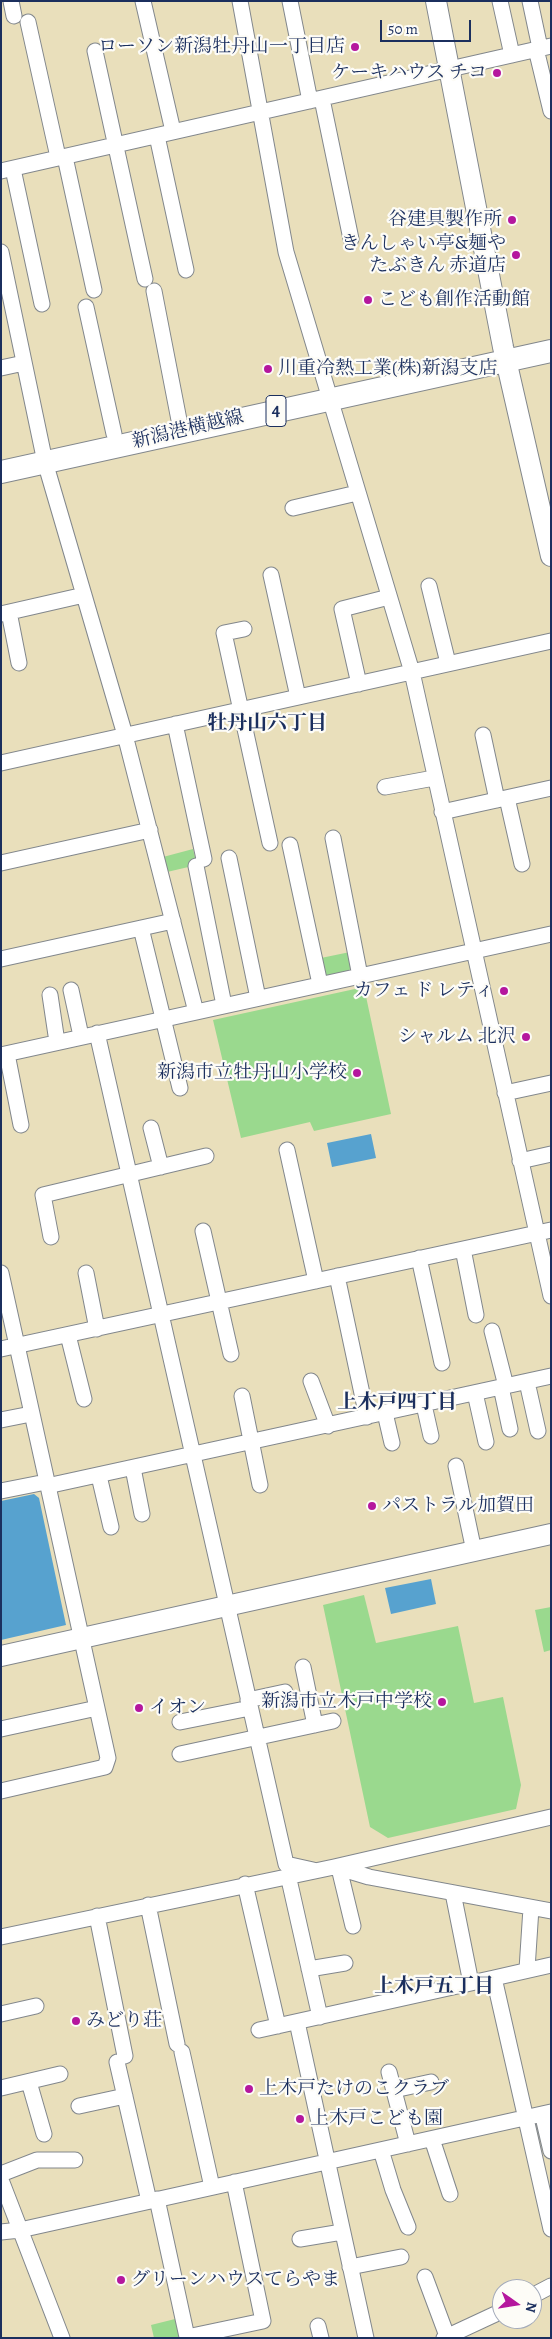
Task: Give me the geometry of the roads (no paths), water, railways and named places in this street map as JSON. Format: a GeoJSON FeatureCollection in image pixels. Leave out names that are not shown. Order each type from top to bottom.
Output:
{"type":"FeatureCollection","features":[{"type":"Feature","properties":{"kind":"main road","name":"新潟港横越線"},"geometry":{"type":"LineString","coordinates":[[1,458],[43,456],[505,353],[551,337]]}},
{"type":"Feature","properties":{"kind":"main road","name":"新潟港横越線"},"geometry":{"type":"LineString","coordinates":[[505,353],[551,350]]}},
{"type":"Feature","properties":{"kind":"main road","name":"新潟港横越線"},"geometry":{"type":"LineString","coordinates":[[1,472],[43,456],[114,434],[327,393]]}},
{"type":"Feature","properties":{"kind":"street"},"geometry":{"type":"LineString","coordinates":[[143,1],[173,131]]}},
{"type":"Feature","properties":{"kind":"street"},"geometry":{"type":"LineString","coordinates":[[240,1],[286,252],[412,672],[520,1161],[544,1231],[551,1296]]}},
{"type":"Feature","properties":{"kind":"street"},"geometry":{"type":"LineString","coordinates":[[290,1],[351,239]]}},
{"type":"Feature","properties":{"kind":"street"},"geometry":{"type":"LineString","coordinates":[[436,1],[505,353],[551,556]]}},
{"type":"Feature","properties":{"kind":"street"},"geometry":{"type":"LineString","coordinates":[[500,1],[512,55]]}},
{"type":"Feature","properties":{"kind":"street"},"geometry":{"type":"LineString","coordinates":[[530,1],[542,48],[551,112]]}},
{"type":"Feature","properties":{"kind":"street"},"geometry":{"type":"LineString","coordinates":[[17,13],[62,158],[94,290]]}},
{"type":"Feature","properties":{"kind":"street"},"geometry":{"type":"LineString","coordinates":[[42,304],[7,170],[542,48]]}},
{"type":"Feature","properties":{"kind":"street"},"geometry":{"type":"LineString","coordinates":[[95,51],[114,145],[150,285],[180,420]]}},
{"type":"Feature","properties":{"kind":"street"},"geometry":{"type":"LineString","coordinates":[[157,136],[186,270]]}},
{"type":"Feature","properties":{"kind":"street"},"geometry":{"type":"LineString","coordinates":[[1,252],[3,270],[43,456],[125,735],[196,1012]]}},
{"type":"Feature","properties":{"kind":"street"},"geometry":{"type":"LineString","coordinates":[[86,307],[114,434]]}},
{"type":"Feature","properties":{"kind":"street"},"geometry":{"type":"LineString","coordinates":[[1,368],[24,363]]}},
{"type":"Feature","properties":{"kind":"street"},"geometry":{"type":"LineString","coordinates":[[293,508],[357,493]]}},
{"type":"Feature","properties":{"kind":"street"},"geometry":{"type":"LineString","coordinates":[[271,575],[298,697]]}},
{"type":"Feature","properties":{"kind":"street"},"geometry":{"type":"LineString","coordinates":[[430,586],[448,663]]}},
{"type":"Feature","properties":{"kind":"street"},"geometry":{"type":"LineString","coordinates":[[20,663],[5,613],[84,596]]}},
{"type":"Feature","properties":{"kind":"street"},"geometry":{"type":"LineString","coordinates":[[360,684],[342,609],[389,597]]}},
{"type":"Feature","properties":{"kind":"street"},"geometry":{"type":"LineString","coordinates":[[244,629],[224,633],[270,843]]}},
{"type":"Feature","properties":{"kind":"street"},"geometry":{"type":"LineString","coordinates":[[1,763],[551,641]]}},
{"type":"Feature","properties":{"kind":"street"},"geometry":{"type":"LineString","coordinates":[[175,724],[224,1005]]}},
{"type":"Feature","properties":{"kind":"street"},"geometry":{"type":"LineString","coordinates":[[483,735],[522,864]]}},
{"type":"Feature","properties":{"kind":"street"},"geometry":{"type":"LineString","coordinates":[[385,787],[434,778]]}},
{"type":"Feature","properties":{"kind":"street"},"geometry":{"type":"LineString","coordinates":[[442,812],[551,788]]}},
{"type":"Feature","properties":{"kind":"street"},"geometry":{"type":"LineString","coordinates":[[1,863],[150,830]]}},
{"type":"Feature","properties":{"kind":"street"},"geometry":{"type":"LineString","coordinates":[[333,838],[360,976]]}},
{"type":"Feature","properties":{"kind":"street"},"geometry":{"type":"LineString","coordinates":[[290,845],[320,984]]}},
{"type":"Feature","properties":{"kind":"street"},"geometry":{"type":"LineString","coordinates":[[229,858],[258,998]]}},
{"type":"Feature","properties":{"kind":"street"},"geometry":{"type":"LineString","coordinates":[[1,959],[173,921]]}},
{"type":"Feature","properties":{"kind":"street"},"geometry":{"type":"LineString","coordinates":[[141,928],[180,1088]]}},
{"type":"Feature","properties":{"kind":"street"},"geometry":{"type":"LineString","coordinates":[[21,1125],[4,1054],[97,1032],[551,934]]}},
{"type":"Feature","properties":{"kind":"street"},"geometry":{"type":"LineString","coordinates":[[71,990],[81,1036]]}},
{"type":"Feature","properties":{"kind":"street"},"geometry":{"type":"LineString","coordinates":[[50,995],[57,1042]]}},
{"type":"Feature","properties":{"kind":"street"},"geometry":{"type":"LineString","coordinates":[[97,1032],[226,1607],[286,1864],[313,1870]]}},
{"type":"Feature","properties":{"kind":"street"},"geometry":{"type":"LineString","coordinates":[[505,1093],[551,1083]]}},
{"type":"Feature","properties":{"kind":"street"},"geometry":{"type":"LineString","coordinates":[[151,1128],[161,1167]]}},
{"type":"Feature","properties":{"kind":"street"},"geometry":{"type":"LineString","coordinates":[[287,1150],[316,1281]]}},
{"type":"Feature","properties":{"kind":"street"},"geometry":{"type":"LineString","coordinates":[[520,1161],[551,1154]]}},
{"type":"Feature","properties":{"kind":"street"},"geometry":{"type":"LineString","coordinates":[[51,1237],[43,1195],[206,1156]]}},
{"type":"Feature","properties":{"kind":"street"},"geometry":{"type":"LineString","coordinates":[[204,1231],[232,1354]]}},
{"type":"Feature","properties":{"kind":"street"},"geometry":{"type":"LineString","coordinates":[[1,1349],[544,1231]]}},
{"type":"Feature","properties":{"kind":"street"},"geometry":{"type":"LineString","coordinates":[[463,1249],[476,1315]]}},
{"type":"Feature","properties":{"kind":"street"},"geometry":{"type":"LineString","coordinates":[[419,1258],[442,1363]]}},
{"type":"Feature","properties":{"kind":"street"},"geometry":{"type":"LineString","coordinates":[[86,1272],[98,1328]]}},
{"type":"Feature","properties":{"kind":"street"},"geometry":{"type":"LineString","coordinates":[[1,1274],[108,1758],[105,1767],[1,1790]]}},
{"type":"Feature","properties":{"kind":"street"},"geometry":{"type":"LineString","coordinates":[[337,1276],[367,1417]]}},
{"type":"Feature","properties":{"kind":"street"},"geometry":{"type":"LineString","coordinates":[[492,1330],[510,1429]]}},
{"type":"Feature","properties":{"kind":"street"},"geometry":{"type":"LineString","coordinates":[[68,1335],[84,1399]]}},
{"type":"Feature","properties":{"kind":"street"},"geometry":{"type":"LineString","coordinates":[[1,1491],[98,1476],[551,1376]]}},
{"type":"Feature","properties":{"kind":"street"},"geometry":{"type":"LineString","coordinates":[[311,1381],[328,1426]]}},
{"type":"Feature","properties":{"kind":"street"},"geometry":{"type":"LineString","coordinates":[[527,1382],[538,1431]]}},
{"type":"Feature","properties":{"kind":"street"},"geometry":{"type":"LineString","coordinates":[[475,1393],[486,1442]]}},
{"type":"Feature","properties":{"kind":"street"},"geometry":{"type":"LineString","coordinates":[[242,1396],[260,1485]]}},
{"type":"Feature","properties":{"kind":"street"},"geometry":{"type":"LineString","coordinates":[[424,1404],[431,1436]]}},
{"type":"Feature","properties":{"kind":"street"},"geometry":{"type":"LineString","coordinates":[[385,1413],[392,1443]]}},
{"type":"Feature","properties":{"kind":"street"},"geometry":{"type":"LineString","coordinates":[[1,1420],[32,1414]]}},
{"type":"Feature","properties":{"kind":"street"},"geometry":{"type":"LineString","coordinates":[[456,1466],[474,1551]]}},
{"type":"Feature","properties":{"kind":"street"},"geometry":{"type":"LineString","coordinates":[[133,1468],[142,1514]]}},
{"type":"Feature","properties":{"kind":"street"},"geometry":{"type":"LineString","coordinates":[[98,1476],[111,1527]]}},
{"type":"Feature","properties":{"kind":"street"},"geometry":{"type":"LineString","coordinates":[[1,1656],[551,1534]]}},
{"type":"Feature","properties":{"kind":"street"},"geometry":{"type":"LineString","coordinates":[[303,1667],[315,1725]]}},
{"type":"Feature","properties":{"kind":"street"},"geometry":{"type":"LineString","coordinates":[[180,1722],[249,1704],[285,1692]]}},
{"type":"Feature","properties":{"kind":"street"},"geometry":{"type":"LineString","coordinates":[[1,1729],[97,1708]]}},
{"type":"Feature","properties":{"kind":"street"},"geometry":{"type":"LineString","coordinates":[[180,1754],[332,1721]]}},
{"type":"Feature","properties":{"kind":"street"},"geometry":{"type":"LineString","coordinates":[[1,1937],[288,1875],[337,1867],[551,1817]]}},
{"type":"Feature","properties":{"kind":"street"},"geometry":{"type":"LineString","coordinates":[[337,1867],[369,1878],[551,1911]]}},
{"type":"Feature","properties":{"kind":"street"},"geometry":{"type":"LineString","coordinates":[[337,1867],[353,1926]]}},
{"type":"Feature","properties":{"kind":"street"},"geometry":{"type":"LineString","coordinates":[[288,1875],[320,2017]]}},
{"type":"Feature","properties":{"kind":"street"},"geometry":{"type":"LineString","coordinates":[[245,1884],[278,2026]]}},
{"type":"Feature","properties":{"kind":"street"},"geometry":{"type":"LineString","coordinates":[[453,1893],[471,1984]]}},
{"type":"Feature","properties":{"kind":"street"},"geometry":{"type":"LineString","coordinates":[[148,1905],[212,2187]]}},
{"type":"Feature","properties":{"kind":"street"},"geometry":{"type":"LineString","coordinates":[[527,1970],[531,1908]]}},
{"type":"Feature","properties":{"kind":"street"},"geometry":{"type":"LineString","coordinates":[[97,1916],[121,2059],[125,2096],[188,2337],[222,2334],[263,2321],[234,2182]]}},
{"type":"Feature","properties":{"kind":"street"},"geometry":{"type":"LineString","coordinates":[[309,1969],[345,1962]]}},
{"type":"Feature","properties":{"kind":"street"},"geometry":{"type":"LineString","coordinates":[[259,2030],[551,1965]]}},
{"type":"Feature","properties":{"kind":"street"},"geometry":{"type":"LineString","coordinates":[[494,1978],[551,2229]]}},
{"type":"Feature","properties":{"kind":"street"},"geometry":{"type":"LineString","coordinates":[[1,2014],[36,2006]]}},
{"type":"Feature","properties":{"kind":"street"},"geometry":{"type":"LineString","coordinates":[[297,2022],[366,2338]]}},
{"type":"Feature","properties":{"kind":"street"},"geometry":{"type":"LineString","coordinates":[[389,2072],[408,2144]]}},
{"type":"Feature","properties":{"kind":"street"},"geometry":{"type":"LineString","coordinates":[[1,2088],[60,2074]]}},
{"type":"Feature","properties":{"kind":"street"},"geometry":{"type":"LineString","coordinates":[[29,2082],[44,2134]]}},
{"type":"Feature","properties":{"kind":"street"},"geometry":{"type":"LineString","coordinates":[[394,2090],[431,2082]]}},
{"type":"Feature","properties":{"kind":"street"},"geometry":{"type":"LineString","coordinates":[[79,2106],[125,2096]]}},
{"type":"Feature","properties":{"kind":"street"},"geometry":{"type":"LineString","coordinates":[[1,2232],[20,2230],[549,2112]]}},
{"type":"Feature","properties":{"kind":"street"},"geometry":{"type":"LineString","coordinates":[[549,2112],[544,2121],[551,2151]]}},
{"type":"Feature","properties":{"kind":"street"},"geometry":{"type":"LineString","coordinates":[[432,2139],[450,2194]]}},
{"type":"Feature","properties":{"kind":"street"},"geometry":{"type":"LineString","coordinates":[[382,2150],[393,2190],[408,2227]]}},
{"type":"Feature","properties":{"kind":"street"},"geometry":{"type":"LineString","coordinates":[[1,2174],[37,2160],[75,2160]]}},
{"type":"Feature","properties":{"kind":"street"},"geometry":{"type":"LineString","coordinates":[[1,2180],[62,2338]]}},
{"type":"Feature","properties":{"kind":"street"},"geometry":{"type":"LineString","coordinates":[[300,2240],[342,2232]]}},
{"type":"Feature","properties":{"kind":"street"},"geometry":{"type":"LineString","coordinates":[[350,2267],[401,2257]]}},
{"type":"Feature","properties":{"kind":"street"},"geometry":{"type":"LineString","coordinates":[[425,2277],[445,2337],[492,2316]]}},
{"type":"Feature","properties":{"kind":"water"},"geometry":{"type":"Polygon","coordinates":[[[371,1134],[376,1158],[332,1167],[327,1143],[371,1134]]]}},
{"type":"Feature","properties":{"kind":"water"},"geometry":{"type":"Polygon","coordinates":[[[34,1494],[39,1498],[66,1625],[1,1640],[1,1501],[34,1494]]]}},
{"type":"Feature","properties":{"kind":"water"},"geometry":{"type":"Polygon","coordinates":[[[431,1579],[436,1604],[391,1614],[385,1588],[431,1579]]]}},
{"type":"Feature","properties":{"kind":"place","name":"ローソン新潟牡丹山一丁目店"},"geometry":{"type":"Point","coordinates":[355,47]}},
{"type":"Feature","properties":{"kind":"place","name":"ケーキハウス チコ"},"geometry":{"type":"Point","coordinates":[497,73]}},
{"type":"Feature","properties":{"kind":"place","name":"谷建具製作所"},"geometry":{"type":"Point","coordinates":[512,220]}},
{"type":"Feature","properties":{"kind":"place","name":"きんしゃい亭&麺や たぶきん 赤道店"},"geometry":{"type":"Point","coordinates":[516,255]}},
{"type":"Feature","properties":{"kind":"place","name":"こども創作活動館"},"geometry":{"type":"Point","coordinates":[368,300]}},
{"type":"Feature","properties":{"kind":"place","name":"川重冷熱工業(株)新潟支店"},"geometry":{"type":"Point","coordinates":[268,369]}},
{"type":"Feature","properties":{"kind":"place","name":"カフェ ド レティ"},"geometry":{"type":"Point","coordinates":[504,991]}},
{"type":"Feature","properties":{"kind":"place","name":"シャルム 北沢"},"geometry":{"type":"Point","coordinates":[526,1037]}},
{"type":"Feature","properties":{"kind":"place","name":"新潟市立牡丹山小学校"},"geometry":{"type":"Point","coordinates":[357,1073]}},
{"type":"Feature","properties":{"kind":"place","name":"パストラル加賀田"},"geometry":{"type":"Point","coordinates":[372,1506]}},
{"type":"Feature","properties":{"kind":"place","name":"新潟市立木戸中学校"},"geometry":{"type":"Point","coordinates":[442,1702]}},
{"type":"Feature","properties":{"kind":"place","name":"イオン"},"geometry":{"type":"Point","coordinates":[139,1708]}},
{"type":"Feature","properties":{"kind":"place","name":"みどり荘"},"geometry":{"type":"Point","coordinates":[76,2021]}},
{"type":"Feature","properties":{"kind":"place","name":"上木戸たけのこクラブ"},"geometry":{"type":"Point","coordinates":[249,2089]}},
{"type":"Feature","properties":{"kind":"place","name":"上木戸こども園"},"geometry":{"type":"Point","coordinates":[300,2119]}},
{"type":"Feature","properties":{"kind":"place","name":"グリーンハウスてらやま"},"geometry":{"type":"Point","coordinates":[121,2280]}},
{"type":"Feature","properties":{"kind":"district","name":"牡丹山六丁目"},"geometry":{"type":"Point","coordinates":[267,724]}},
{"type":"Feature","properties":{"kind":"district","name":"上木戸四丁目"},"geometry":{"type":"Point","coordinates":[397,1403]}},
{"type":"Feature","properties":{"kind":"district","name":"上木戸五丁目"},"geometry":{"type":"Point","coordinates":[434,1987]}}]}
